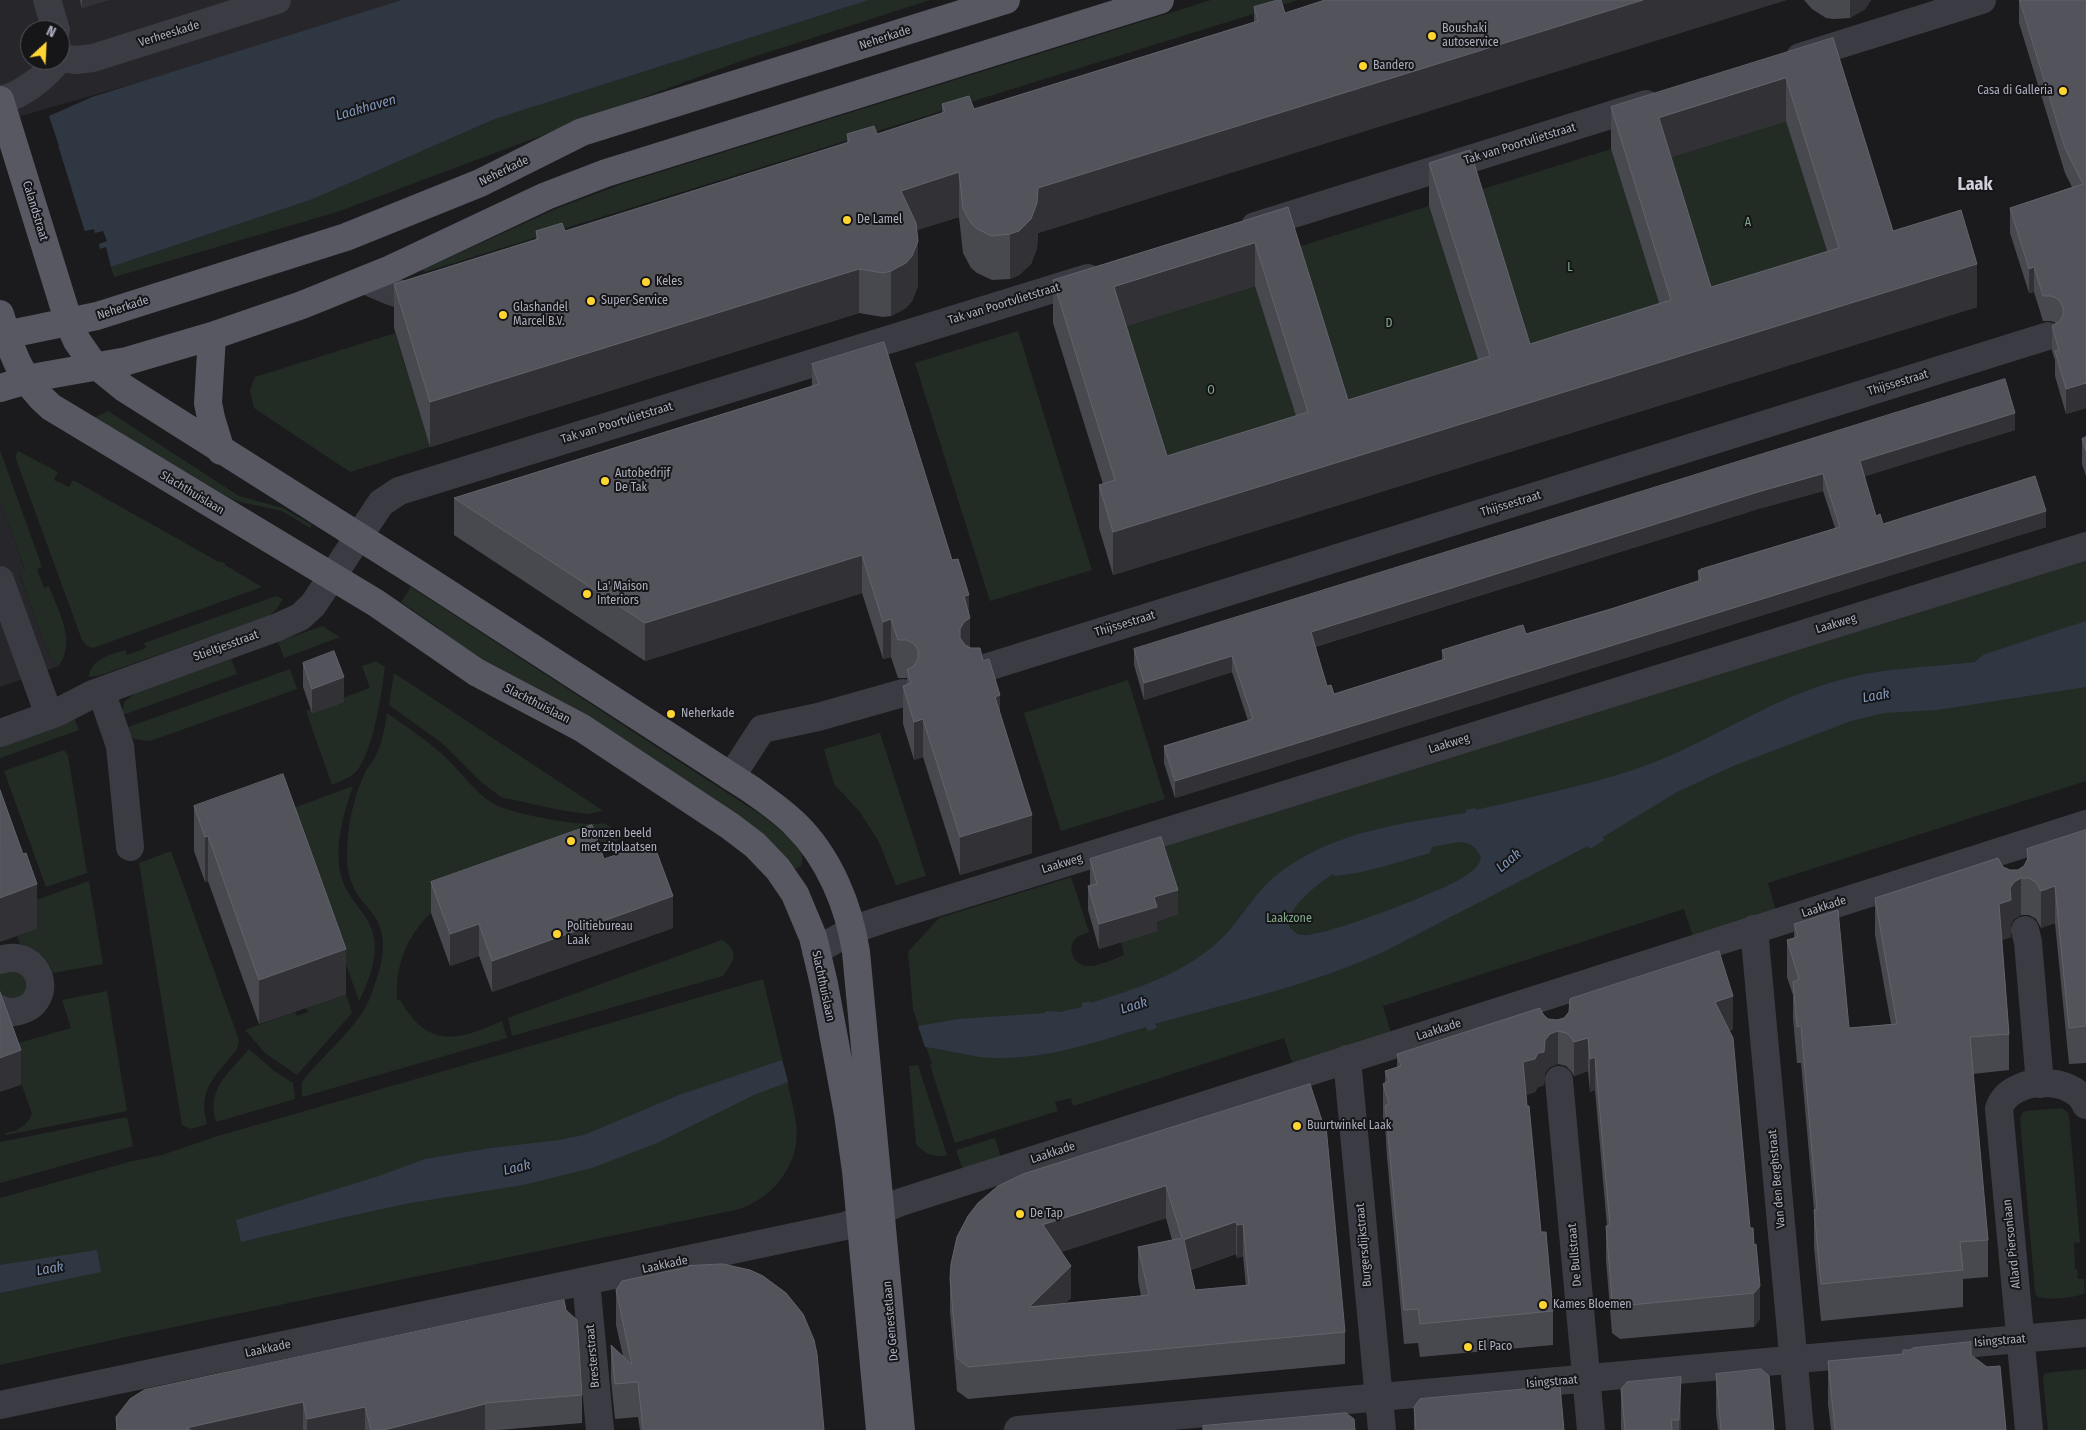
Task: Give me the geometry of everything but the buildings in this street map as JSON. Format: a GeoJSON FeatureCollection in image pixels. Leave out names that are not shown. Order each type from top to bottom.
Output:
{"type":"FeatureCollection","features":[{"type":"Feature","properties":{"kind":"main road","name":"Neherkade"},"geometry":{"type":"LineString","coordinates":[[2,328],[69,323],[111,312],[366,229],[496,176],[582,132],[1006,0]]}},
{"type":"Feature","properties":{"kind":"main road"},"geometry":{"type":"LineString","coordinates":[[0,388],[26,380],[127,361],[212,336],[302,305],[365,280],[546,196],[606,173],[1160,0]]}},
{"type":"Feature","properties":{"kind":"main road","name":"Calandstraat"},"geometry":{"type":"LineString","coordinates":[[0,100],[69,323]]}},
{"type":"Feature","properties":{"kind":"main road"},"geometry":{"type":"LineString","coordinates":[[69,323],[81,347],[98,367],[124,388],[359,536],[731,777],[777,808],[802,832],[825,864],[845,907],[852,930],[859,977],[871,1216]]}},
{"type":"Feature","properties":{"kind":"main road","name":"Slachthuislaan"},"geometry":{"type":"LineString","coordinates":[[2,328],[26,380],[43,400],[67,418],[393,614],[476,672],[582,728],[745,836],[767,857],[795,894],[806,919],[816,952],[850,1127],[871,1216]]}},
{"type":"Feature","properties":{"kind":"main road"},"geometry":{"type":"LineString","coordinates":[[212,336],[208,403],[210,418],[221,450]]}},
{"type":"Feature","properties":{"kind":"main road","name":"De Genestetlaan"},"geometry":{"type":"LineString","coordinates":[[871,1216],[880,1430]]}},
{"type":"Feature","properties":{"kind":"main road","name":"De Genestetlaan"},"geometry":{"type":"LineString","coordinates":[[871,1216],[901,1430]]}},
{"type":"Feature","properties":{"kind":"street"},"geometry":{"type":"LineString","coordinates":[[47,0],[53,20]]}},
{"type":"Feature","properties":{"kind":"street","name":"Verheeskade"},"geometry":{"type":"LineString","coordinates":[[70,59],[93,58],[278,0]]}},
{"type":"Feature","properties":{"kind":"street"},"geometry":{"type":"LineString","coordinates":[[1774,65],[1982,0]]}},
{"type":"Feature","properties":{"kind":"street"},"geometry":{"type":"LineString","coordinates":[[0,100],[21,92],[34,83],[47,70]]}},
{"type":"Feature","properties":{"kind":"street","name":"Tak van Poortvlietstraat"},"geometry":{"type":"LineString","coordinates":[[1230,234],[1669,97]]}},
{"type":"Feature","properties":{"kind":"street","name":"Tak van Poortvlietstraat"},"geometry":{"type":"LineString","coordinates":[[332,577],[381,503],[399,491],[1115,270]]}},
{"type":"Feature","properties":{"kind":"street"},"geometry":{"type":"LineString","coordinates":[[365,280],[396,294],[407,296],[455,284]]}},
{"type":"Feature","properties":{"kind":"street","name":"Thijssestraat"},"geometry":{"type":"LineString","coordinates":[[975,671],[2048,336]]}},
{"type":"Feature","properties":{"kind":"street","name":"Laakweg"},"geometry":{"type":"LineString","coordinates":[[816,952],[852,930],[2086,546]]}},
{"type":"Feature","properties":{"kind":"street","name":"Stieltjesstraat"},"geometry":{"type":"LineString","coordinates":[[0,733],[49,715],[101,691],[288,623],[309,610],[332,577]]}},
{"type":"Feature","properties":{"kind":"street"},"geometry":{"type":"LineString","coordinates":[[0,580],[49,715]]}},
{"type":"Feature","properties":{"kind":"street"},"geometry":{"type":"LineString","coordinates":[[101,691],[120,746],[130,847]]}},
{"type":"Feature","properties":{"kind":"street"},"geometry":{"type":"LineString","coordinates":[[731,777],[762,730],[818,717],[903,693]]}},
{"type":"Feature","properties":{"kind":"street","name":"Laakkade"},"geometry":{"type":"LineString","coordinates":[[0,1406],[836,1228],[871,1216],[907,1200],[1347,1059],[1552,1007],[1754,929],[2003,864],[2086,824]]}},
{"type":"Feature","properties":{"kind":"street","name":"Van den Berghstraat"},"geometry":{"type":"LineString","coordinates":[[1754,929],[1800,1430]]}},
{"type":"Feature","properties":{"kind":"street"},"geometry":{"type":"LineString","coordinates":[[2025,930],[2028,942],[2040,1084]]}},
{"type":"Feature","properties":{"kind":"street"},"geometry":{"type":"LineString","coordinates":[[0,960],[11,956],[22,958],[32,964],[38,972],[41,983],[39,994],[25,1010],[14,1012],[0,1009]]}},
{"type":"Feature","properties":{"kind":"street","name":"Burgersdijkstraat"},"geometry":{"type":"LineString","coordinates":[[1347,1059],[1382,1430]]}},
{"type":"Feature","properties":{"kind":"street","name":"De Bullstraat"},"geometry":{"type":"LineString","coordinates":[[1559,1080],[1591,1430]]}},
{"type":"Feature","properties":{"kind":"street","name":"Allard Piersonlaan"},"geometry":{"type":"LineString","coordinates":[[2029,1430],[1999,1111],[2004,1099],[2013,1091],[2040,1084],[2052,1084],[2069,1088],[2080,1094],[2086,1105]]}},
{"type":"Feature","properties":{"kind":"street","name":"Bresterstraat"},"geometry":{"type":"LineString","coordinates":[[586,1281],[600,1430]]}},
{"type":"Feature","properties":{"kind":"street","name":"Isingstraat"},"geometry":{"type":"LineString","coordinates":[[1018,1430],[1158,1424],[1378,1397],[2086,1333]]}},
{"type":"Feature","properties":{"kind":"shaded area"},"geometry":{"type":"Polygon","coordinates":[[[0,0],[426,0],[0,122],[0,0]]]}},
{"type":"Feature","properties":{"kind":"shaded area"},"geometry":{"type":"Polygon","coordinates":[[[0,500],[25,571],[19,573],[45,645],[50,656],[59,666],[0,687],[0,500]]]}},
{"type":"Feature","properties":{"kind":"green space"},"geometry":{"type":"Polygon","coordinates":[[[869,0],[930,0],[741,61],[337,212],[114,277],[111,267],[313,199],[495,119],[869,0]]]}},
{"type":"Feature","properties":{"kind":"green space"},"geometry":{"type":"Polygon","coordinates":[[[1211,0],[1298,0],[425,272],[422,270],[560,207],[625,183],[1211,0]]]}},
{"type":"Feature","properties":{"kind":"green space","name":"A"},"geometry":{"type":"Polygon","coordinates":[[[1779,97],[1839,290],[1711,330],[1665,133],[1779,97]]]}},
{"type":"Feature","properties":{"kind":"green space","name":"L"},"geometry":{"type":"Polygon","coordinates":[[[1611,149],[1671,342],[1530,386],[1470,193],[1611,149]]]}},
{"type":"Feature","properties":{"kind":"green space","name":"D"},"geometry":{"type":"Polygon","coordinates":[[[1429,206],[1490,399],[1348,443],[1288,250],[1429,206]]]}},
{"type":"Feature","properties":{"kind":"green space","name":"O"},"geometry":{"type":"Polygon","coordinates":[[[1248,262],[1308,455],[1167,499],[1116,303],[1248,262]]]}},
{"type":"Feature","properties":{"kind":"green space"},"geometry":{"type":"Polygon","coordinates":[[[1018,331],[1092,570],[990,601],[915,363],[1018,331]]]}},
{"type":"Feature","properties":{"kind":"green space"},"geometry":{"type":"Polygon","coordinates":[[[395,333],[430,447],[350,472],[254,408],[250,390],[255,377],[395,333]]]}},
{"type":"Feature","properties":{"kind":"green space"},"geometry":{"type":"Polygon","coordinates":[[[108,411],[239,496],[283,508],[312,525],[310,528],[282,511],[230,498],[94,418],[108,411]]]}},
{"type":"Feature","properties":{"kind":"green space"},"geometry":{"type":"Polygon","coordinates":[[[0,450],[42,567],[37,569],[44,588],[49,586],[64,626],[66,646],[59,666],[50,656],[45,645],[19,572],[25,570],[0,500],[0,450]]]}},
{"type":"Feature","properties":{"kind":"green space"},"geometry":{"type":"Polygon","coordinates":[[[18,451],[58,472],[54,480],[69,487],[73,480],[217,561],[225,563],[225,565],[262,587],[93,648],[87,646],[82,640],[16,459],[18,451]]]}},
{"type":"Feature","properties":{"kind":"green space","name":"Laakzone"},"geometry":{"type":"Polygon","coordinates":[[[2086,556],[2086,781],[1768,883],[1776,911],[1693,937],[1684,909],[1383,1006],[1391,1033],[1293,1065],[1284,1038],[1073,1106],[1071,1098],[1055,1102],[1058,1111],[955,1143],[930,1065],[932,1064],[913,1009],[908,952],[939,918],[1071,877],[1089,932],[1075,939],[1072,947],[1073,956],[1081,965],[1101,964],[1124,955],[1121,942],[1154,922],[1159,843],[2086,556]]]}},
{"type":"Feature","properties":{"kind":"green space"},"geometry":{"type":"Polygon","coordinates":[[[411,587],[758,813],[780,829],[795,844],[802,859],[801,866],[794,870],[469,656],[436,626],[401,602],[411,587]]]}},
{"type":"Feature","properties":{"kind":"green space"},"geometry":{"type":"Polygon","coordinates":[[[276,596],[283,599],[276,610],[268,616],[101,675],[89,677],[93,665],[102,658],[125,650],[127,655],[146,648],[144,643],[276,596]]]}},
{"type":"Feature","properties":{"kind":"green space"},"geometry":{"type":"Polygon","coordinates":[[[322,626],[340,637],[284,658],[278,642],[322,626]]]}},
{"type":"Feature","properties":{"kind":"green space"},"geometry":{"type":"Polygon","coordinates":[[[231,659],[237,674],[120,716],[125,701],[134,694],[231,659]]]}},
{"type":"Feature","properties":{"kind":"green space"},"geometry":{"type":"Polygon","coordinates":[[[376,661],[385,667],[376,722],[368,750],[356,772],[332,785],[306,711],[370,688],[362,666],[376,661]]]}},
{"type":"Feature","properties":{"kind":"green space"},"geometry":{"type":"Polygon","coordinates":[[[290,669],[297,689],[150,741],[134,739],[123,729],[290,669]]]}},
{"type":"Feature","properties":{"kind":"green space"},"geometry":{"type":"Polygon","coordinates":[[[394,673],[602,811],[588,814],[501,797],[481,782],[442,743],[389,705],[394,673]]]}},
{"type":"Feature","properties":{"kind":"green space"},"geometry":{"type":"Polygon","coordinates":[[[1128,680],[1165,799],[1061,831],[1024,713],[1128,680]]]}},
{"type":"Feature","properties":{"kind":"green space"},"geometry":{"type":"Polygon","coordinates":[[[387,713],[438,751],[492,803],[514,811],[548,819],[581,824],[604,823],[626,837],[431,913],[422,922],[409,942],[400,964],[397,1000],[400,1000],[421,1027],[445,1036],[457,1036],[486,1028],[502,1021],[507,1038],[302,1097],[302,1082],[350,1029],[364,1010],[373,991],[381,965],[383,952],[382,934],[375,916],[358,896],[353,885],[349,874],[347,855],[348,835],[354,803],[365,773],[380,747],[387,713]]]}},
{"type":"Feature","properties":{"kind":"green space"},"geometry":{"type":"Polygon","coordinates":[[[73,715],[79,730],[0,758],[0,741],[73,715]]]}},
{"type":"Feature","properties":{"kind":"green space"},"geometry":{"type":"Polygon","coordinates":[[[880,733],[926,876],[896,885],[879,842],[860,812],[834,784],[824,749],[880,733]]]}},
{"type":"Feature","properties":{"kind":"green space"},"geometry":{"type":"Polygon","coordinates":[[[64,750],[68,755],[87,873],[46,887],[4,771],[64,750]]]}},
{"type":"Feature","properties":{"kind":"green space"},"geometry":{"type":"Polygon","coordinates":[[[353,786],[340,832],[339,868],[347,890],[371,928],[375,949],[368,981],[359,1001],[291,809],[353,786]]]}},
{"type":"Feature","properties":{"kind":"green space"},"geometry":{"type":"Polygon","coordinates":[[[171,851],[239,1040],[235,1051],[207,1089],[204,1105],[207,1124],[191,1129],[182,1125],[139,863],[171,851]]]}},
{"type":"Feature","properties":{"kind":"green space"},"geometry":{"type":"Polygon","coordinates":[[[89,881],[103,964],[53,973],[48,962],[41,954],[31,948],[20,945],[17,936],[37,929],[28,903],[89,881]]]}},
{"type":"Feature","properties":{"kind":"green space"},"geometry":{"type":"Polygon","coordinates":[[[722,940],[732,948],[733,953],[730,966],[723,976],[512,1036],[508,1018],[722,940]]]}},
{"type":"Feature","properties":{"kind":"green space"},"geometry":{"type":"Polygon","coordinates":[[[18,966],[31,989],[17,1002],[0,997],[0,971],[18,966]]]}},
{"type":"Feature","properties":{"kind":"green space"},"geometry":{"type":"Polygon","coordinates":[[[763,979],[794,1110],[796,1138],[790,1165],[783,1176],[764,1196],[753,1203],[740,1209],[0,1365],[0,1198],[129,1162],[162,1155],[218,1136],[763,979]]]}},
{"type":"Feature","properties":{"kind":"green space"},"geometry":{"type":"Polygon","coordinates":[[[107,991],[127,1111],[6,1135],[5,1133],[22,1127],[32,1114],[8,1046],[71,1028],[62,1000],[107,991]]]}},
{"type":"Feature","properties":{"kind":"green space"},"geometry":{"type":"Polygon","coordinates":[[[346,994],[352,1013],[297,1075],[265,1053],[245,1030],[295,1012],[297,1016],[308,1012],[306,1008],[346,994]]]}},
{"type":"Feature","properties":{"kind":"green space"},"geometry":{"type":"Polygon","coordinates":[[[249,1049],[274,1071],[293,1083],[295,1099],[216,1122],[214,1100],[221,1082],[249,1049]]]}},
{"type":"Feature","properties":{"kind":"green space"},"geometry":{"type":"Polygon","coordinates":[[[918,1065],[947,1155],[938,1156],[930,1154],[916,1144],[909,1066],[918,1065]]]}},
{"type":"Feature","properties":{"kind":"green space"},"geometry":{"type":"Polygon","coordinates":[[[2062,1108],[2069,1116],[2080,1242],[2074,1243],[2075,1269],[2077,1269],[2078,1279],[2084,1279],[2085,1293],[2053,1299],[2041,1298],[2035,1292],[2020,1119],[2022,1113],[2026,1111],[2062,1108]]]}},
{"type":"Feature","properties":{"kind":"green space"},"geometry":{"type":"Polygon","coordinates":[[[127,1117],[133,1146],[0,1183],[0,1142],[127,1117]]]}},
{"type":"Feature","properties":{"kind":"green space"},"geometry":{"type":"Polygon","coordinates":[[[995,1138],[1001,1158],[963,1170],[956,1150],[995,1138]]]}},
{"type":"Feature","properties":{"kind":"green space"},"geometry":{"type":"Polygon","coordinates":[[[2086,1369],[2086,1430],[2048,1430],[2043,1377],[2045,1373],[2086,1369]]]}},
{"type":"Feature","properties":{"kind":"water","name":"Laakhaven"},"geometry":{"type":"Polygon","coordinates":[[[402,0],[869,0],[495,119],[313,199],[111,267],[106,247],[100,249],[99,244],[107,241],[103,231],[95,233],[94,229],[81,232],[0,164],[59,146],[49,116],[92,97],[402,0]]]}},
{"type":"Feature","properties":{"kind":"water"},"geometry":{"type":"Polygon","coordinates":[[[2086,621],[2086,687],[1937,710],[1884,713],[1851,721],[1733,766],[1677,792],[1603,837],[1604,840],[1590,849],[1588,846],[1385,951],[1329,974],[1155,1024],[1157,1028],[1148,1031],[1146,1027],[1056,1052],[1001,1058],[982,1057],[925,1047],[918,1026],[959,1019],[1045,1013],[1047,1011],[1060,1012],[1082,1007],[1082,1003],[1091,1001],[1091,1003],[1147,984],[1182,968],[1214,946],[1275,876],[1304,857],[1348,837],[1394,825],[1466,813],[1466,810],[1475,808],[1476,810],[1621,774],[1667,757],[1773,705],[1817,687],[1856,676],[1890,670],[1975,662],[1983,655],[2086,621]],[[1458,842],[1432,847],[1430,853],[1371,870],[1347,875],[1334,876],[1333,874],[1320,883],[1297,905],[1289,920],[1290,927],[1302,935],[1332,930],[1404,904],[1457,881],[1475,869],[1481,858],[1472,846],[1458,842]]]}},
{"type":"Feature","properties":{"kind":"water"},"geometry":{"type":"Polygon","coordinates":[[[782,1060],[788,1082],[754,1095],[657,1143],[592,1168],[523,1185],[410,1203],[241,1242],[236,1220],[376,1177],[425,1159],[584,1135],[679,1095],[782,1060]]]}},
{"type":"Feature","properties":{"kind":"water"},"geometry":{"type":"Polygon","coordinates":[[[97,1250],[101,1272],[0,1293],[0,1265],[97,1250]]]}},
{"type":"Feature","properties":{"kind":"pier"},"geometry":{"type":"Polygon","coordinates":[[[58,145],[85,232],[0,258],[0,163],[58,145]]]}},
{"type":"Feature","properties":{"kind":"place","name":"Boushaki autoservice"},"geometry":{"type":"Point","coordinates":[1432,36]}},
{"type":"Feature","properties":{"kind":"place","name":"Bandero"},"geometry":{"type":"Point","coordinates":[1363,66]}},
{"type":"Feature","properties":{"kind":"place","name":"Casa di Galleria"},"geometry":{"type":"Point","coordinates":[2063,91]}},
{"type":"Feature","properties":{"kind":"place","name":"De Lamel"},"geometry":{"type":"Point","coordinates":[847,220]}},
{"type":"Feature","properties":{"kind":"place","name":"Keles"},"geometry":{"type":"Point","coordinates":[646,282]}},
{"type":"Feature","properties":{"kind":"place","name":"Super Service"},"geometry":{"type":"Point","coordinates":[591,301]}},
{"type":"Feature","properties":{"kind":"place","name":"Glashandel Marcel B.V."},"geometry":{"type":"Point","coordinates":[503,315]}},
{"type":"Feature","properties":{"kind":"place","name":"Autobedrijf De Tak"},"geometry":{"type":"Point","coordinates":[605,481]}},
{"type":"Feature","properties":{"kind":"place","name":"La' Maison Interiors"},"geometry":{"type":"Point","coordinates":[587,594]}},
{"type":"Feature","properties":{"kind":"place","name":"Neherkade"},"geometry":{"type":"Point","coordinates":[671,714]}},
{"type":"Feature","properties":{"kind":"place","name":"Bronzen beeld met zitplaatsen"},"geometry":{"type":"Point","coordinates":[571,841]}},
{"type":"Feature","properties":{"kind":"place","name":"Politiebureau Laak"},"geometry":{"type":"Point","coordinates":[557,934]}},
{"type":"Feature","properties":{"kind":"place","name":"Buurtwinkel Laak"},"geometry":{"type":"Point","coordinates":[1297,1126]}},
{"type":"Feature","properties":{"kind":"place","name":"De Tap"},"geometry":{"type":"Point","coordinates":[1020,1214]}},
{"type":"Feature","properties":{"kind":"place","name":"Kames Bloemen"},"geometry":{"type":"Point","coordinates":[1543,1305]}},
{"type":"Feature","properties":{"kind":"place","name":"El Paco"},"geometry":{"type":"Point","coordinates":[1468,1347]}},
{"type":"Feature","properties":{"kind":"district","name":"Laak"},"geometry":{"type":"Point","coordinates":[1975,185]}}]}
